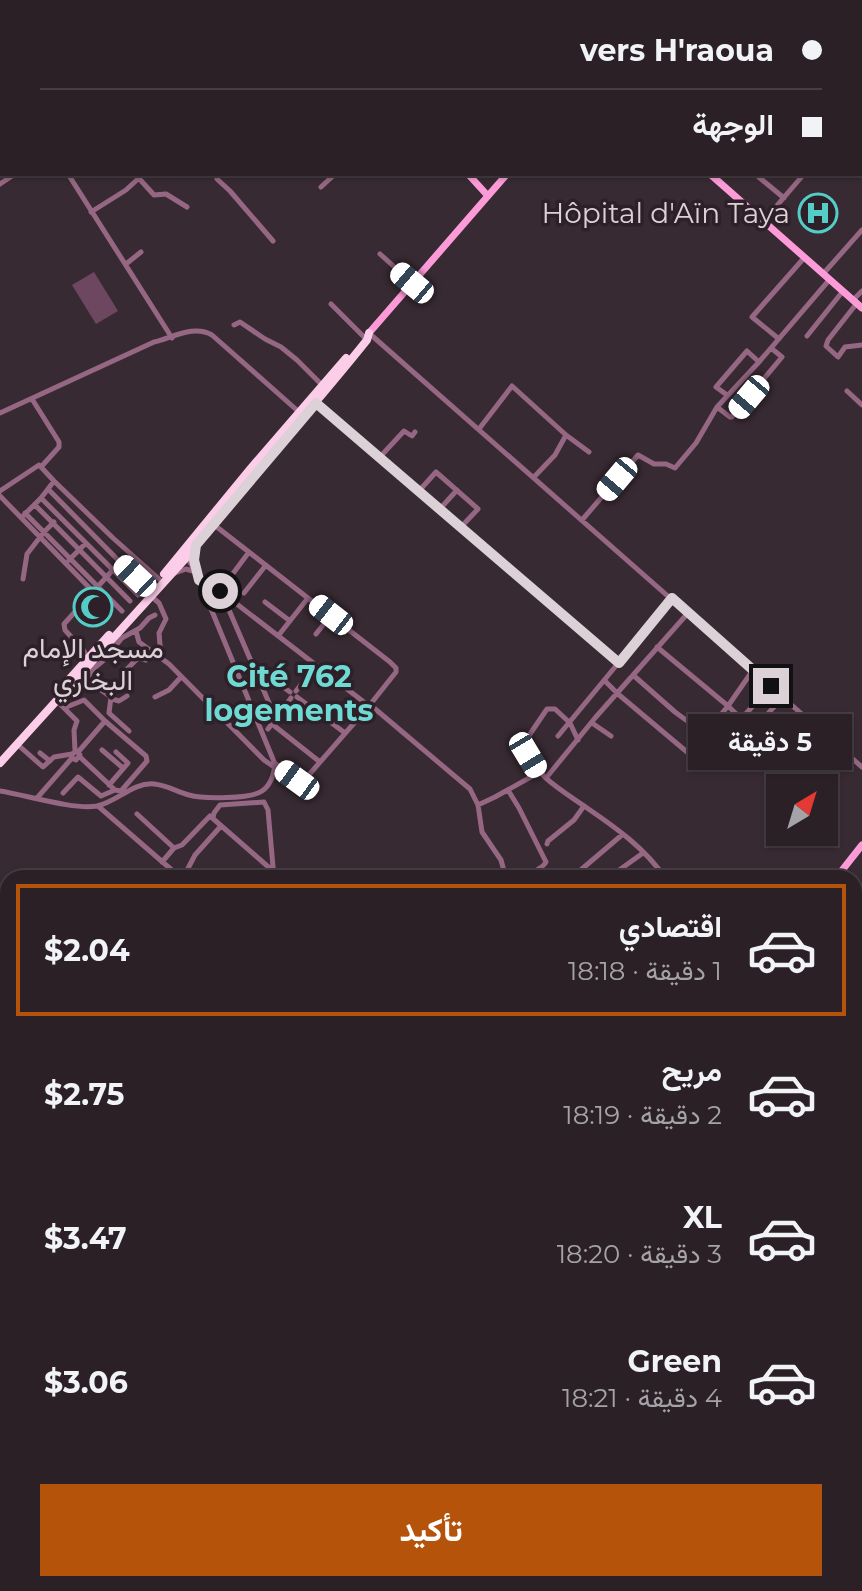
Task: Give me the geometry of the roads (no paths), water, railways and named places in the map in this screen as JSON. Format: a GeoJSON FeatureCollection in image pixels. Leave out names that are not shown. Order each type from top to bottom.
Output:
{"type":"FeatureCollection","features":[{"type":"Feature","properties":{"kind":"highway"},"geometry":{"type":"LineString","coordinates":[[0,763],[61,704],[299,412],[366,335]]}},
{"type":"Feature","properties":{"kind":"highway"},"geometry":{"type":"LineString","coordinates":[[180,558],[196,545],[316,403],[367,340],[366,335]]}},
{"type":"Feature","properties":{"kind":"highway"},"geometry":{"type":"LineString","coordinates":[[0,756],[151,593]]}},
{"type":"Feature","properties":{"kind":"main road"},"geometry":{"type":"LineString","coordinates":[[470,176],[488,196]]}},
{"type":"Feature","properties":{"kind":"main road"},"geometry":{"type":"LineString","coordinates":[[366,335],[505,176]]}},
{"type":"Feature","properties":{"kind":"main road"},"geometry":{"type":"LineString","coordinates":[[712,176],[858,304]]}},
{"type":"Feature","properties":{"kind":"main road"},"geometry":{"type":"LineString","coordinates":[[842,870],[862,845]]}},
{"type":"Feature","properties":{"kind":"street"},"geometry":{"type":"LineString","coordinates":[[69,176],[172,338]]}},
{"type":"Feature","properties":{"kind":"street"},"geometry":{"type":"LineString","coordinates":[[91,212],[126,190],[137,176],[154,195],[166,194],[187,207]]}},
{"type":"Feature","properties":{"kind":"street"},"geometry":{"type":"LineString","coordinates":[[321,187],[333,176]]}},
{"type":"Feature","properties":{"kind":"street"},"geometry":{"type":"LineString","coordinates":[[757,176],[784,198]]}},
{"type":"Feature","properties":{"kind":"street"},"geometry":{"type":"LineString","coordinates":[[764,182],[769,176]]}},
{"type":"Feature","properties":{"kind":"street"},"geometry":{"type":"LineString","coordinates":[[763,222],[802,176]]}},
{"type":"Feature","properties":{"kind":"street"},"geometry":{"type":"LineString","coordinates":[[217,179],[273,241]]}},
{"type":"Feature","properties":{"kind":"street"},"geometry":{"type":"LineString","coordinates":[[582,520],[638,455],[654,464],[675,468],[696,443],[717,407],[779,339],[861,234]]}},
{"type":"Feature","properties":{"kind":"street"},"geometry":{"type":"LineString","coordinates":[[126,264],[141,252]]}},
{"type":"Feature","properties":{"kind":"street"},"geometry":{"type":"LineString","coordinates":[[380,254],[412,283]]}},
{"type":"Feature","properties":{"kind":"street"},"geometry":{"type":"LineString","coordinates":[[779,339],[752,317],[804,258]]}},
{"type":"Feature","properties":{"kind":"street"},"geometry":{"type":"LineString","coordinates":[[807,336],[843,291]]}},
{"type":"Feature","properties":{"kind":"street"},"geometry":{"type":"LineString","coordinates":[[862,291],[858,304],[826,346],[838,357],[845,347],[862,345]]}},
{"type":"Feature","properties":{"kind":"street"},"geometry":{"type":"LineString","coordinates":[[331,304],[479,429],[862,767]]}},
{"type":"Feature","properties":{"kind":"street"},"geometry":{"type":"LineString","coordinates":[[234,325],[240,322],[281,347],[322,386]]}},
{"type":"Feature","properties":{"kind":"street"},"geometry":{"type":"LineString","coordinates":[[0,413],[154,342],[187,332],[205,331],[299,412]]}},
{"type":"Feature","properties":{"kind":"street"},"geometry":{"type":"LineString","coordinates":[[717,407],[732,417],[782,357],[771,348]]}},
{"type":"Feature","properties":{"kind":"street"},"geometry":{"type":"LineString","coordinates":[[727,395],[716,387],[747,351],[759,362]]}},
{"type":"Feature","properties":{"kind":"street"},"geometry":{"type":"LineString","coordinates":[[479,429],[512,386],[589,452]]}},
{"type":"Feature","properties":{"kind":"street"},"geometry":{"type":"LineString","coordinates":[[847,391],[862,405]]}},
{"type":"Feature","properties":{"kind":"street"},"geometry":{"type":"LineString","coordinates":[[32,399],[59,442],[59,447],[41,467]]}},
{"type":"Feature","properties":{"kind":"street"},"geometry":{"type":"LineString","coordinates":[[316,403],[619,663]]}},
{"type":"Feature","properties":{"kind":"street"},"geometry":{"type":"LineString","coordinates":[[379,458],[404,431],[412,436],[415,432]]}},
{"type":"Feature","properties":{"kind":"street"},"geometry":{"type":"LineString","coordinates":[[534,477],[555,455],[566,435]]}},
{"type":"Feature","properties":{"kind":"street"},"geometry":{"type":"LineString","coordinates":[[122,611],[95,589],[0,494],[39,465],[113,538],[164,578],[184,569],[220,591],[374,708],[470,789],[478,805],[482,832],[501,860],[504,870]]}},
{"type":"Feature","properties":{"kind":"street"},"geometry":{"type":"LineString","coordinates":[[418,492],[436,472],[478,509],[460,528]]}},
{"type":"Feature","properties":{"kind":"street"},"geometry":{"type":"LineString","coordinates":[[23,516],[54,481]]}},
{"type":"Feature","properties":{"kind":"street"},"geometry":{"type":"LineString","coordinates":[[48,489],[159,603],[166,619],[159,633],[161,658]]}},
{"type":"Feature","properties":{"kind":"street"},"geometry":{"type":"LineString","coordinates":[[439,510],[457,490]]}},
{"type":"Feature","properties":{"kind":"street"},"geometry":{"type":"LineString","coordinates":[[41,498],[138,595]]}},
{"type":"Feature","properties":{"kind":"street"},"geometry":{"type":"LineString","coordinates":[[35,505],[130,601]]}},
{"type":"Feature","properties":{"kind":"street"},"geometry":{"type":"LineString","coordinates":[[23,579],[25,559],[41,534],[59,516]]}},
{"type":"Feature","properties":{"kind":"street"},"geometry":{"type":"LineString","coordinates":[[136,631],[139,642],[161,658],[264,760],[297,780],[307,777],[394,676],[396,668],[390,662],[212,523]]}},
{"type":"Feature","properties":{"kind":"street"},"geometry":{"type":"LineString","coordinates":[[68,561],[86,543]]}},
{"type":"Feature","properties":{"kind":"street"},"geometry":{"type":"LineString","coordinates":[[0,791],[98,806],[151,783],[196,797],[255,795],[268,785],[275,766],[198,576],[194,560],[196,545]]}},
{"type":"Feature","properties":{"kind":"street"},"geometry":{"type":"LineString","coordinates":[[220,591],[249,552]]}},
{"type":"Feature","properties":{"kind":"street"},"geometry":{"type":"LineString","coordinates":[[180,558],[198,576]]}},
{"type":"Feature","properties":{"kind":"street"},"geometry":{"type":"LineString","coordinates":[[83,664],[86,655],[65,630],[64,624],[120,562]]}},
{"type":"Feature","properties":{"kind":"street"},"geometry":{"type":"LineString","coordinates":[[244,593],[266,565]]}},
{"type":"Feature","properties":{"kind":"street"},"geometry":{"type":"LineString","coordinates":[[95,589],[110,609]]}},
{"type":"Feature","properties":{"kind":"street"},"geometry":{"type":"LineString","coordinates":[[278,636],[308,598]]}},
{"type":"Feature","properties":{"kind":"street"},"geometry":{"type":"LineString","coordinates":[[558,736],[672,598]]}},
{"type":"Feature","properties":{"kind":"street"},"geometry":{"type":"LineString","coordinates":[[265,602],[290,621]]}},
{"type":"Feature","properties":{"kind":"street"},"geometry":{"type":"LineString","coordinates":[[229,610],[253,665],[272,724],[320,762]]}},
{"type":"Feature","properties":{"kind":"street"},"geometry":{"type":"LineString","coordinates":[[546,778],[688,613]]}},
{"type":"Feature","properties":{"kind":"street"},"geometry":{"type":"LineString","coordinates":[[127,696],[119,701],[112,699],[83,678],[114,646],[155,615]]}},
{"type":"Feature","properties":{"kind":"street"},"geometry":{"type":"LineString","coordinates":[[316,634],[331,615]]}},
{"type":"Feature","properties":{"kind":"street"},"geometry":{"type":"LineString","coordinates":[[657,647],[753,730],[783,697]]}},
{"type":"Feature","properties":{"kind":"street"},"geometry":{"type":"LineString","coordinates":[[127,669],[138,658],[146,660],[153,652]]}},
{"type":"Feature","properties":{"kind":"street"},"geometry":{"type":"LineString","coordinates":[[253,665],[345,733]]}},
{"type":"Feature","properties":{"kind":"street"},"geometry":{"type":"LineString","coordinates":[[272,724],[316,666]]}},
{"type":"Feature","properties":{"kind":"street"},"geometry":{"type":"LineString","coordinates":[[605,681],[687,752],[728,706],[753,670]]}},
{"type":"Feature","properties":{"kind":"street"},"geometry":{"type":"LineString","coordinates":[[633,675],[705,734]]}},
{"type":"Feature","properties":{"kind":"street"},"geometry":{"type":"LineString","coordinates":[[155,697],[169,690],[181,677]]}},
{"type":"Feature","properties":{"kind":"street"},"geometry":{"type":"LineString","coordinates":[[742,718],[771,686]]}},
{"type":"Feature","properties":{"kind":"street"},"geometry":{"type":"LineString","coordinates":[[112,699],[109,713],[129,731]]}},
{"type":"Feature","properties":{"kind":"street"},"geometry":{"type":"LineString","coordinates":[[84,700],[146,756],[147,761],[121,791],[115,790],[76,754],[74,730],[77,721],[61,704],[84,700]]}},
{"type":"Feature","properties":{"kind":"street"},"geometry":{"type":"LineString","coordinates":[[578,740],[570,723],[555,709],[547,709],[531,732],[525,749],[538,773],[623,834],[660,870]]}},
{"type":"Feature","properties":{"kind":"street"},"geometry":{"type":"LineString","coordinates":[[37,798],[105,721]]}},
{"type":"Feature","properties":{"kind":"street"},"geometry":{"type":"LineString","coordinates":[[592,723],[611,736]]}},
{"type":"Feature","properties":{"kind":"street"},"geometry":{"type":"LineString","coordinates":[[17,744],[42,766],[54,757],[76,754]]}},
{"type":"Feature","properties":{"kind":"street"},"geometry":{"type":"LineString","coordinates":[[102,750],[123,768]]}},
{"type":"Feature","properties":{"kind":"street"},"geometry":{"type":"LineString","coordinates":[[109,785],[128,761],[116,752]]}},
{"type":"Feature","properties":{"kind":"street"},"geometry":{"type":"LineString","coordinates":[[40,753],[50,761]]}},
{"type":"Feature","properties":{"kind":"street"},"geometry":{"type":"LineString","coordinates":[[478,805],[538,773]]}},
{"type":"Feature","properties":{"kind":"street"},"geometry":{"type":"LineString","coordinates":[[63,793],[78,777],[101,796],[115,790]]}},
{"type":"Feature","properties":{"kind":"street"},"geometry":{"type":"LineString","coordinates":[[508,790],[546,862],[537,870]]}},
{"type":"Feature","properties":{"kind":"street"},"geometry":{"type":"LineString","coordinates":[[213,818],[220,805],[264,802],[268,810],[274,870]]}},
{"type":"Feature","properties":{"kind":"street"},"geometry":{"type":"LineString","coordinates":[[98,806],[172,870]]}},
{"type":"Feature","properties":{"kind":"street"},"geometry":{"type":"LineString","coordinates":[[547,844],[574,820],[584,806]]}},
{"type":"Feature","properties":{"kind":"street"},"geometry":{"type":"LineString","coordinates":[[137,814],[174,848]]}},
{"type":"Feature","properties":{"kind":"street"},"geometry":{"type":"LineString","coordinates":[[162,862],[210,816],[269,870]]}},
{"type":"Feature","properties":{"kind":"street"},"geometry":{"type":"LineString","coordinates":[[187,870],[195,855],[221,826]]}},
{"type":"Feature","properties":{"kind":"street"},"geometry":{"type":"LineString","coordinates":[[581,870],[623,834]]}},
{"type":"Feature","properties":{"kind":"street"},"geometry":{"type":"LineString","coordinates":[[619,870],[643,853]]}},
{"type":"Feature","properties":{"kind":"place","name":"Hôpital d'Aïn Taya"},"geometry":{"type":"Point","coordinates":[818,213]}},
{"type":"Feature","properties":{"kind":"place","name":"مسجد الإمام البخاري"},"geometry":{"type":"Point","coordinates":[93,607]}},
{"type":"Feature","properties":{"kind":"district","name":"Cité 762 logements"},"geometry":{"type":"Point","coordinates":[289,693]}}]}
